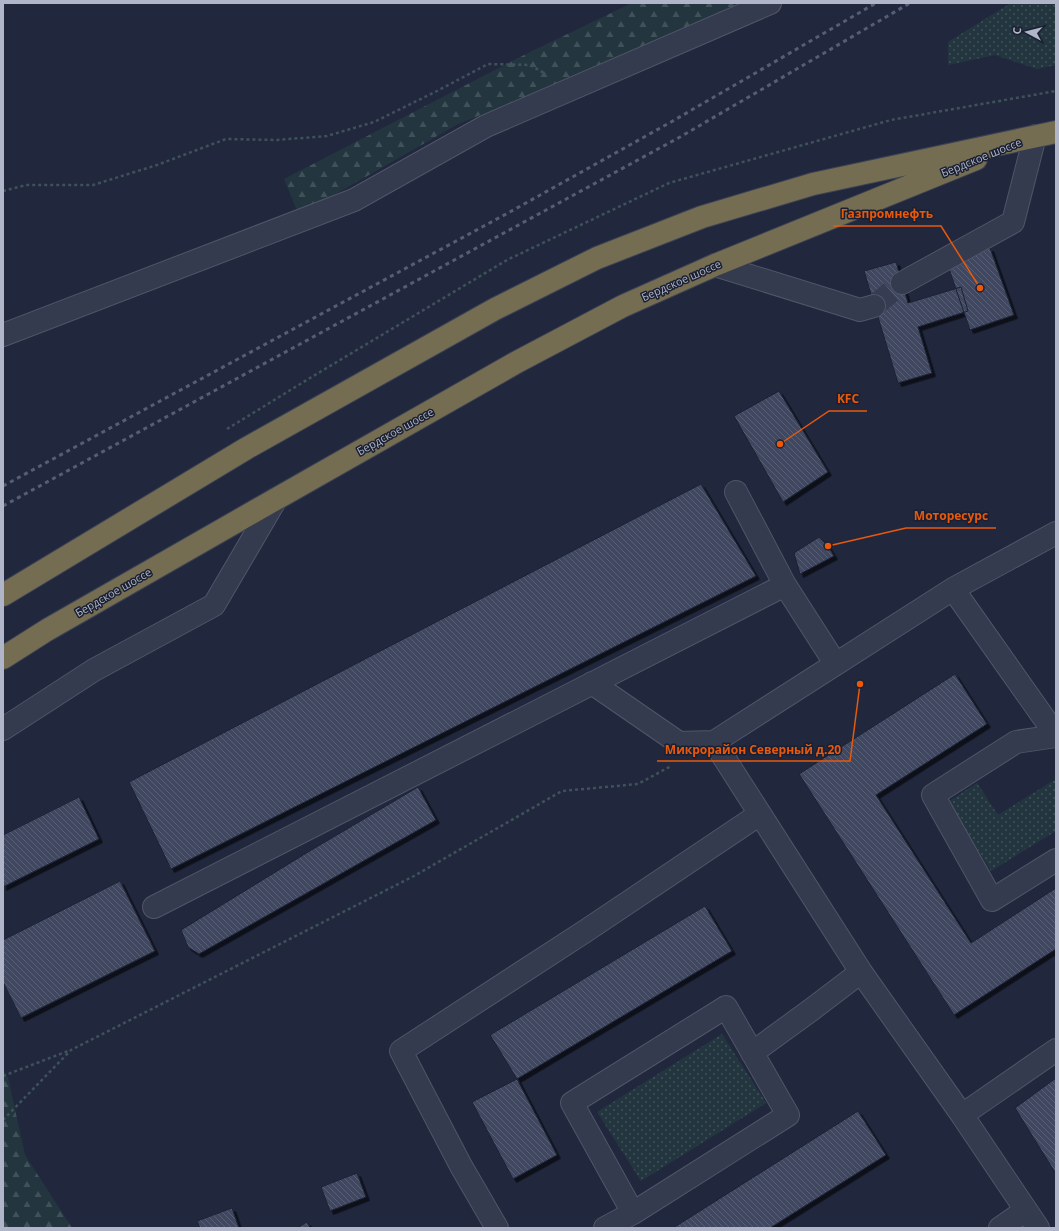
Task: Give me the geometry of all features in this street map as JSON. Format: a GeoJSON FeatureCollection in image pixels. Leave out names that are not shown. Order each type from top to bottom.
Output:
{"type":"FeatureCollection","features":[{"type":"Feature","properties":{"kind":"highway"},"geometry":{"type":"LineString","coordinates":[[1035,136],[1056,132]]}},
{"type":"Feature","properties":{"kind":"highway","name":"Бердское шоссе"},"geometry":{"type":"LineString","coordinates":[[3,658],[47,630],[276,498],[517,362],[623,306],[715,265],[1035,136]]}},
{"type":"Feature","properties":{"kind":"highway","name":"Бердское шоссе"},"geometry":{"type":"LineString","coordinates":[[3,595],[247,448],[494,308],[597,258],[702,217],[813,184],[1035,136]]}},
{"type":"Feature","properties":{"kind":"street"},"geometry":{"type":"LineString","coordinates":[[3,335],[354,200],[486,126],[770,3]]}},
{"type":"Feature","properties":{"kind":"street"},"geometry":{"type":"LineString","coordinates":[[902,283],[1013,222],[1035,136]]}},
{"type":"Feature","properties":{"kind":"street"},"geometry":{"type":"LineString","coordinates":[[715,265],[860,310],[874,306]]}},
{"type":"Feature","properties":{"kind":"street"},"geometry":{"type":"LineString","coordinates":[[736,492],[785,586],[835,663]]}},
{"type":"Feature","properties":{"kind":"street"},"geometry":{"type":"LineString","coordinates":[[3,729],[94,670],[214,605],[276,498]]}},
{"type":"Feature","properties":{"kind":"street"},"geometry":{"type":"LineString","coordinates":[[592,683],[680,743],[714,742],[953,588],[1056,533]]}},
{"type":"Feature","properties":{"kind":"street"},"geometry":{"type":"LineString","coordinates":[[154,907],[785,586]]}},
{"type":"Feature","properties":{"kind":"street"},"geometry":{"type":"LineString","coordinates":[[953,588],[1056,735],[1016,742],[933,795],[992,900],[1056,860]]}},
{"type":"Feature","properties":{"kind":"street"},"geometry":{"type":"LineString","coordinates":[[714,742],[861,972],[962,1115],[1038,1228]]}},
{"type":"Feature","properties":{"kind":"street"},"geometry":{"type":"LineString","coordinates":[[497,1228],[461,1166],[401,1051],[584,932],[760,814]]}},
{"type":"Feature","properties":{"kind":"street"},"geometry":{"type":"LineString","coordinates":[[752,1052],[861,972]]}},
{"type":"Feature","properties":{"kind":"street"},"geometry":{"type":"LineString","coordinates":[[605,1228],[633,1214],[788,1115],[726,1007],[572,1103],[633,1214]]}},
{"type":"Feature","properties":{"kind":"street"},"geometry":{"type":"LineString","coordinates":[[962,1115],[1056,1050]]}},
{"type":"Feature","properties":{"kind":"street"},"geometry":{"type":"LineString","coordinates":[[1000,1228],[1026,1210]]}},
{"type":"Feature","properties":{"kind":"path"},"geometry":{"type":"LineString","coordinates":[[3,191],[26,185],[93,185],[157,165],[226,139],[277,140],[327,136],[374,122],[488,64],[530,65],[570,89]]}},
{"type":"Feature","properties":{"kind":"path"},"geometry":{"type":"LineString","coordinates":[[3,1076],[71,1050],[414,876],[562,791],[638,784],[672,765]]}},
{"type":"Feature","properties":{"kind":"path"},"geometry":{"type":"LineString","coordinates":[[3,1120],[71,1050]]}},
{"type":"Feature","properties":{"kind":"green space"},"geometry":{"type":"Polygon","coordinates":[[[632,3],[741,3],[561,83],[458,124],[299,215],[284,179],[524,55],[632,3]]]}},
{"type":"Feature","properties":{"kind":"green space"},"geometry":{"type":"Polygon","coordinates":[[[1011,3],[1056,3],[1056,65],[1037,69],[995,55],[948,65],[948,42],[1011,3]]]}},
{"type":"Feature","properties":{"kind":"green space"},"geometry":{"type":"Polygon","coordinates":[[[1056,779],[1056,831],[991,871],[948,802],[977,783],[998,815],[1056,779]]]}},
{"type":"Feature","properties":{"kind":"green space"},"geometry":{"type":"Polygon","coordinates":[[[722,1034],[766,1103],[641,1181],[597,1112],[722,1034]]]}},
{"type":"Feature","properties":{"kind":"green space"},"geometry":{"type":"Polygon","coordinates":[[[3,1069],[8,1078],[25,1155],[72,1228],[3,1228],[3,1069]]]}},
{"type":"Feature","properties":{"kind":"building"},"geometry":{"type":"Polygon","coordinates":[[[990,248],[1014,315],[970,330],[947,263],[990,248]]]}},
{"type":"Feature","properties":{"kind":"building"},"geometry":{"type":"Polygon","coordinates":[[[896,262],[908,303],[961,287],[968,311],[918,327],[932,373],[898,383],[864,271],[896,262]]]}},
{"type":"Feature","properties":{"kind":"building"},"geometry":{"type":"Polygon","coordinates":[[[779,391],[828,472],[783,502],[734,416],[779,391]]]}},
{"type":"Feature","properties":{"kind":"building"},"geometry":{"type":"Polygon","coordinates":[[[701,484],[756,576],[171,869],[129,782],[701,484]]]}},
{"type":"Feature","properties":{"kind":"building"},"geometry":{"type":"Polygon","coordinates":[[[819,537],[828,546],[834,556],[800,574],[794,553],[819,537]]]}},
{"type":"Feature","properties":{"kind":"building"},"geometry":{"type":"Polygon","coordinates":[[[955,674],[987,724],[876,795],[971,943],[1056,888],[1056,949],[954,1015],[799,774],[955,674]]]}},
{"type":"Feature","properties":{"kind":"building"},"geometry":{"type":"Polygon","coordinates":[[[418,787],[436,820],[199,954],[188,947],[181,930],[418,787]]]}},
{"type":"Feature","properties":{"kind":"building"},"geometry":{"type":"Polygon","coordinates":[[[79,797],[99,839],[3,887],[3,835],[79,797]]]}},
{"type":"Feature","properties":{"kind":"building"},"geometry":{"type":"Polygon","coordinates":[[[120,881],[155,951],[21,1018],[3,982],[3,940],[120,881]]]}},
{"type":"Feature","properties":{"kind":"building"},"geometry":{"type":"Polygon","coordinates":[[[705,906],[732,951],[517,1079],[490,1035],[705,906]]]}},
{"type":"Feature","properties":{"kind":"building"},"geometry":{"type":"Polygon","coordinates":[[[1056,1078],[1056,1174],[1015,1108],[1056,1078]]]}},
{"type":"Feature","properties":{"kind":"building"},"geometry":{"type":"Polygon","coordinates":[[[517,1079],[557,1155],[513,1179],[472,1102],[517,1079]]]}},
{"type":"Feature","properties":{"kind":"building"},"geometry":{"type":"Polygon","coordinates":[[[858,1111],[886,1155],[770,1228],[673,1228],[858,1111]]]}},
{"type":"Feature","properties":{"kind":"building"},"geometry":{"type":"Polygon","coordinates":[[[357,1173],[366,1197],[330,1211],[321,1187],[357,1173]]]}},
{"type":"Feature","properties":{"kind":"building"},"geometry":{"type":"Polygon","coordinates":[[[232,1208],[239,1228],[200,1228],[197,1221],[232,1208]]]}},
{"type":"Feature","properties":{"kind":"building"},"geometry":{"type":"Polygon","coordinates":[[[307,1222],[310,1228],[297,1228],[307,1222]]]}},
{"type":"Feature","properties":{"kind":"tunnel"},"geometry":{"type":"LineString","coordinates":[[874,306],[902,283]]}},
{"type":"Feature","properties":{"kind":"railway"},"geometry":{"type":"LineString","coordinates":[[3,486],[508,213],[671,122],[876,3]]}},
{"type":"Feature","properties":{"kind":"railway"},"geometry":{"type":"LineString","coordinates":[[3,506],[680,137],[910,3]]}},
{"type":"Feature","properties":{"kind":"place","name":"Газпромнефть"},"geometry":{"type":"Point","coordinates":[980,288]}},
{"type":"Feature","properties":{"kind":"place","name":"KFC"},"geometry":{"type":"Point","coordinates":[780,444]}},
{"type":"Feature","properties":{"kind":"place","name":"Моторесурс"},"geometry":{"type":"Point","coordinates":[828,546]}},
{"type":"Feature","properties":{"kind":"place","name":"Микрорайон Северный д.20"},"geometry":{"type":"Point","coordinates":[860,684]}}]}
